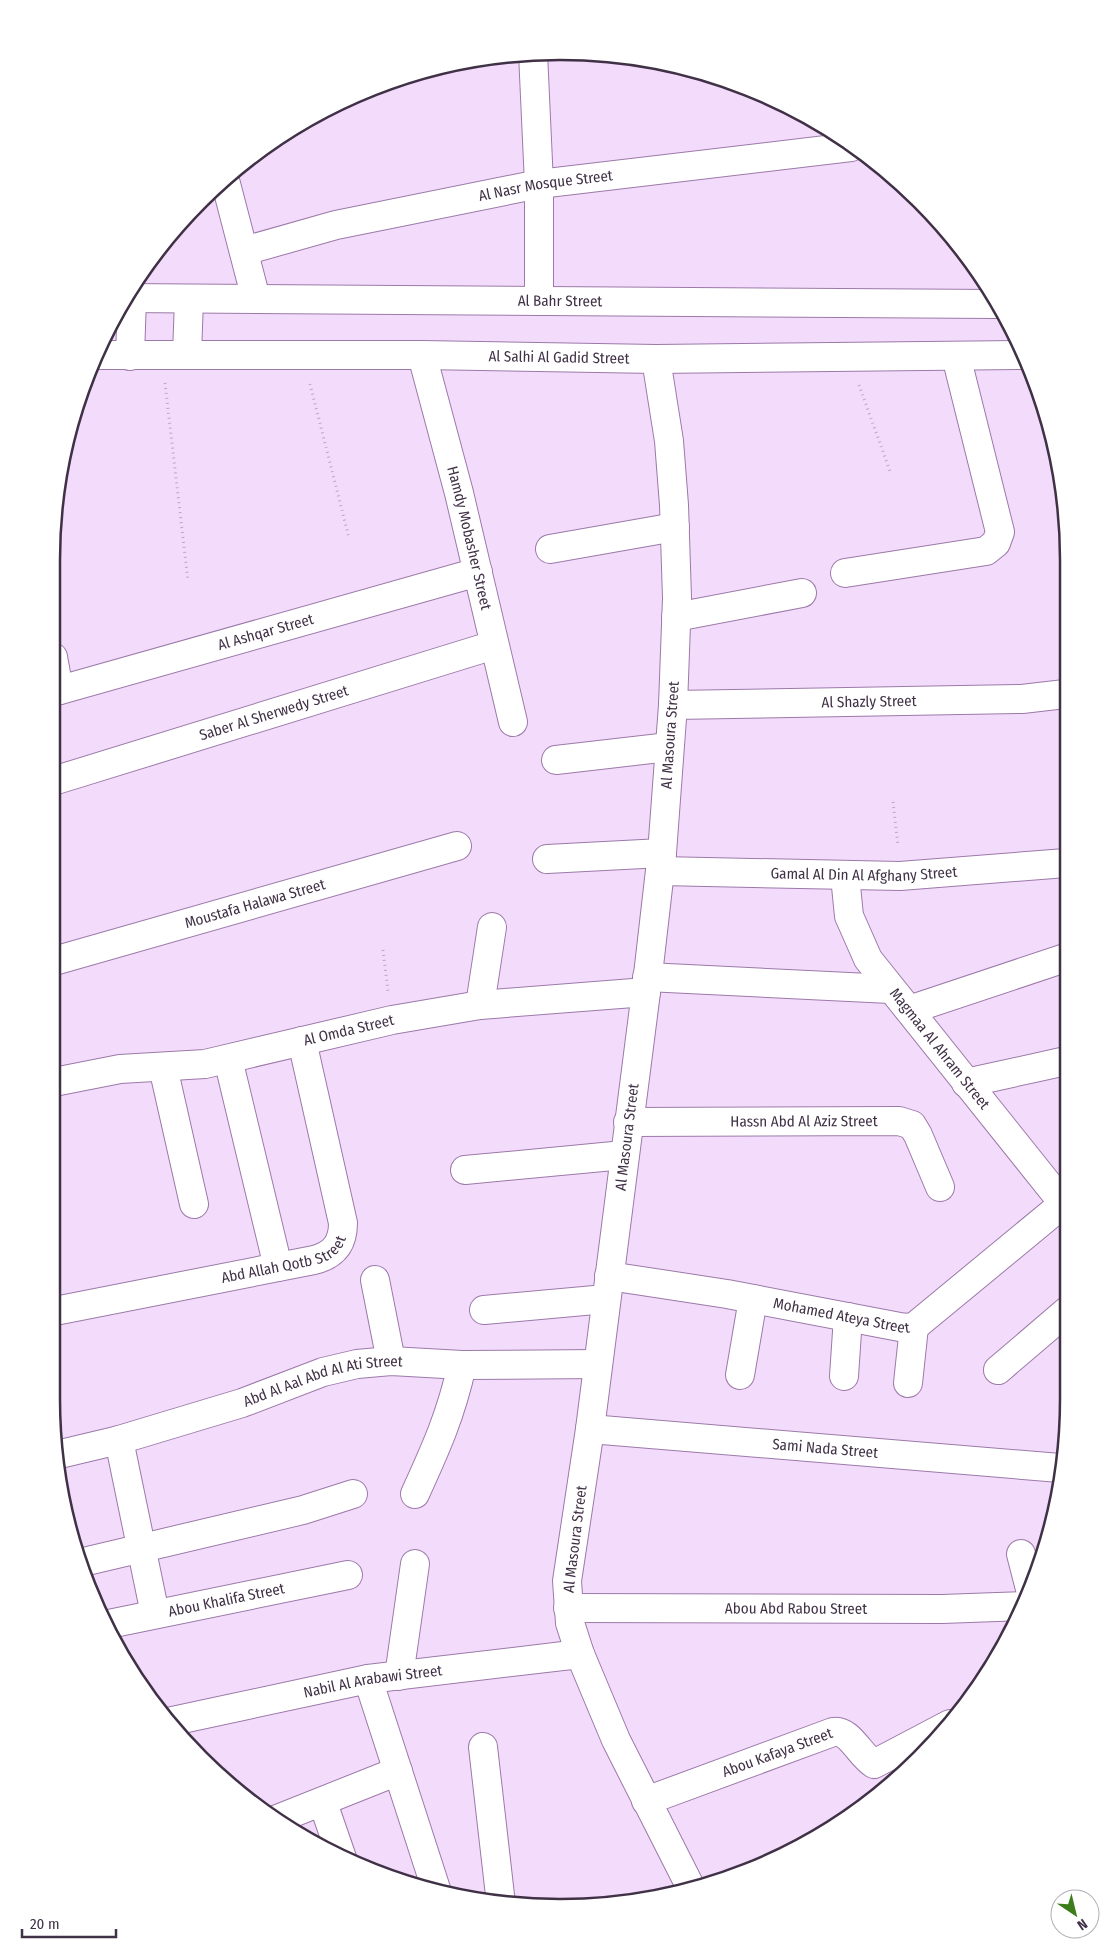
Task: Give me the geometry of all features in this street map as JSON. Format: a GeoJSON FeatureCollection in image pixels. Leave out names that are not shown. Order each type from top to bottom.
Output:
{"type":"FeatureCollection","features":[{"type":"Feature","properties":{"kind":"street"},"geometry":{"type":"LineString","coordinates":[[533,61],[539,184],[539,301]]}},
{"type":"Feature","properties":{"kind":"street","name":"Al Nasr Mosque Street"},"geometry":{"type":"LineString","coordinates":[[244,252],[336,225],[539,184],[843,148]]}},
{"type":"Feature","properties":{"kind":"street"},"geometry":{"type":"LineString","coordinates":[[227,187],[256,299]]}},
{"type":"Feature","properties":{"kind":"street","name":"Al Bahr Street"},"geometry":{"type":"LineString","coordinates":[[134,298],[989,304]]}},
{"type":"Feature","properties":{"kind":"street"},"geometry":{"type":"LineString","coordinates":[[175,355],[189,299]]}},
{"type":"Feature","properties":{"kind":"street"},"geometry":{"type":"LineString","coordinates":[[128,308],[130,356]]}},
{"type":"Feature","properties":{"kind":"street","name":"Al Salhi Al Gadid Street"},"geometry":{"type":"LineString","coordinates":[[104,355],[303,357],[422,355],[656,359],[1016,355]]}},
{"type":"Feature","properties":{"kind":"street","name":"Hamdy Mobasher Street"},"geometry":{"type":"LineString","coordinates":[[422,355],[478,572],[513,722]]}},
{"type":"Feature","properties":{"kind":"street"},"geometry":{"type":"LineString","coordinates":[[845,572],[986,551],[996,543],[1000,532],[956,356]]}},
{"type":"Feature","properties":{"kind":"street","name":"Al Masoura Street"},"geometry":{"type":"LineString","coordinates":[[656,359],[669,441],[675,527],[676,617],[673,705],[661,862],[647,984],[590,1429],[567,1581],[568,1608],[572,1631],[580,1654],[646,1801],[688,1882]]}},
{"type":"Feature","properties":{"kind":"street"},"geometry":{"type":"LineString","coordinates":[[550,549],[675,527]]}},
{"type":"Feature","properties":{"kind":"street","name":"Al Ashqar Street"},"geometry":{"type":"LineString","coordinates":[[60,690],[478,572]]}},
{"type":"Feature","properties":{"kind":"street"},"geometry":{"type":"LineString","coordinates":[[676,617],[802,592]]}},
{"type":"Feature","properties":{"kind":"street","name":"Saber Al Sherwedy Street"},"geometry":{"type":"LineString","coordinates":[[60,779],[494,645]]}},
{"type":"Feature","properties":{"kind":"street","name":"Al Shazly Street"},"geometry":{"type":"LineString","coordinates":[[673,705],[1022,698],[1060,694]]}},
{"type":"Feature","properties":{"kind":"street"},"geometry":{"type":"LineString","coordinates":[[556,760],[669,747]]}},
{"type":"Feature","properties":{"kind":"street","name":"Moustafa Halawa Street"},"geometry":{"type":"LineString","coordinates":[[60,959],[456,846]]}},
{"type":"Feature","properties":{"kind":"street","name":"Gamal Al Din Al Afghany Street"},"geometry":{"type":"LineString","coordinates":[[548,859],[661,862],[845,876],[900,876],[1060,864]]}},
{"type":"Feature","properties":{"kind":"street","name":"Magmaa Al Ahram Street"},"geometry":{"type":"LineString","coordinates":[[845,876],[846,900],[854,931],[868,959],[966,1083],[1060,1195]]}},
{"type":"Feature","properties":{"kind":"street"},"geometry":{"type":"LineString","coordinates":[[480,1005],[492,928]]}},
{"type":"Feature","properties":{"kind":"street"},"geometry":{"type":"LineString","coordinates":[[909,1010],[1060,960]]}},
{"type":"Feature","properties":{"kind":"street","name":"Al Omda Street"},"geometry":{"type":"LineString","coordinates":[[60,1081],[120,1069],[205,1064],[392,1020],[480,1005],[647,984],[890,989]]}},
{"type":"Feature","properties":{"kind":"street","name":"Abd Allah Qotb Street"},"geometry":{"type":"LineString","coordinates":[[60,1310],[324,1257],[339,1243],[343,1233],[343,1223],[302,1041]]}},
{"type":"Feature","properties":{"kind":"street"},"geometry":{"type":"LineString","coordinates":[[228,1059],[278,1267]]}},
{"type":"Feature","properties":{"kind":"street"},"geometry":{"type":"LineString","coordinates":[[966,1083],[1060,1062]]}},
{"type":"Feature","properties":{"kind":"street"},"geometry":{"type":"LineString","coordinates":[[163,1067],[194,1204]]}},
{"type":"Feature","properties":{"kind":"street","name":"Hassn Abd Al Aziz Street"},"geometry":{"type":"LineString","coordinates":[[628,1122],[899,1121],[912,1125],[940,1187]]}},
{"type":"Feature","properties":{"kind":"street"},"geometry":{"type":"LineString","coordinates":[[465,1170],[624,1155]]}},
{"type":"Feature","properties":{"kind":"street","name":"Mohamed Ateya Street"},"geometry":{"type":"LineString","coordinates":[[484,1310],[607,1288],[753,1299],[905,1328],[914,1327],[1060,1203]]}},
{"type":"Feature","properties":{"kind":"street"},"geometry":{"type":"LineString","coordinates":[[375,1280],[391,1361]]}},
{"type":"Feature","properties":{"kind":"street"},"geometry":{"type":"LineString","coordinates":[[740,1375],[753,1299]]}},
{"type":"Feature","properties":{"kind":"street"},"geometry":{"type":"LineString","coordinates":[[844,1376],[848,1317]]}},
{"type":"Feature","properties":{"kind":"street"},"geometry":{"type":"LineString","coordinates":[[998,1370],[1060,1317]]}},
{"type":"Feature","properties":{"kind":"street"},"geometry":{"type":"LineString","coordinates":[[908,1383],[914,1327]]}},
{"type":"Feature","properties":{"kind":"street","name":"Abd Al Aal Abd Al Ati Street"},"geometry":{"type":"LineString","coordinates":[[63,1453],[120,1440],[242,1403],[323,1372],[357,1364],[391,1361],[462,1365],[598,1364]]}},
{"type":"Feature","properties":{"kind":"street"},"geometry":{"type":"LineString","coordinates":[[415,1494],[454,1405],[462,1365]]}},
{"type":"Feature","properties":{"kind":"street","name":"Sami Nada Street"},"geometry":{"type":"LineString","coordinates":[[590,1429],[1055,1468]]}},
{"type":"Feature","properties":{"kind":"street"},"geometry":{"type":"LineString","coordinates":[[120,1440],[155,1614]]}},
{"type":"Feature","properties":{"kind":"street"},"geometry":{"type":"LineString","coordinates":[[87,1561],[303,1510],[354,1494]]}},
{"type":"Feature","properties":{"kind":"street"},"geometry":{"type":"LineString","coordinates":[[1021,1554],[1027,1577]]}},
{"type":"Feature","properties":{"kind":"street"},"geometry":{"type":"LineString","coordinates":[[399,1676],[415,1564]]}},
{"type":"Feature","properties":{"kind":"street","name":"Abou Khalifa Street"},"geometry":{"type":"LineString","coordinates":[[114,1623],[348,1575]]}},
{"type":"Feature","properties":{"kind":"street","name":"Abou Abd Rabou Street"},"geometry":{"type":"LineString","coordinates":[[568,1608],[942,1609],[1014,1606]]}},
{"type":"Feature","properties":{"kind":"street","name":"Nabil Al Arabawi Street"},"geometry":{"type":"LineString","coordinates":[[177,1720],[368,1679],[580,1654]]}},
{"type":"Feature","properties":{"kind":"street"},"geometry":{"type":"LineString","coordinates":[[368,1679],[434,1883]]}},
{"type":"Feature","properties":{"kind":"street","name":"Abou Kafaya Street"},"geometry":{"type":"LineString","coordinates":[[646,1801],[833,1732],[839,1731],[845,1734],[866,1760],[874,1764],[932,1734]]}},
{"type":"Feature","properties":{"kind":"street"},"geometry":{"type":"LineString","coordinates":[[483,1747],[500,1895]]}},
{"type":"Feature","properties":{"kind":"street"},"geometry":{"type":"LineString","coordinates":[[284,1816],[398,1771]]}},
{"type":"Feature","properties":{"kind":"street"},"geometry":{"type":"LineString","coordinates":[[323,1802],[338,1847]]}},
{"type":"Feature","properties":{"kind":"path"},"geometry":{"type":"LineString","coordinates":[[175,355],[188,581]]}},
{"type":"Feature","properties":{"kind":"path"},"geometry":{"type":"LineString","coordinates":[[849,356],[891,474]]}},
{"type":"Feature","properties":{"kind":"path"},"geometry":{"type":"LineString","coordinates":[[303,357],[349,538]]}},
{"type":"Feature","properties":{"kind":"path"},"geometry":{"type":"LineString","coordinates":[[893,802],[900,876]]}},
{"type":"Feature","properties":{"kind":"path"},"geometry":{"type":"LineString","coordinates":[[383,950],[392,1020]]}}]}
